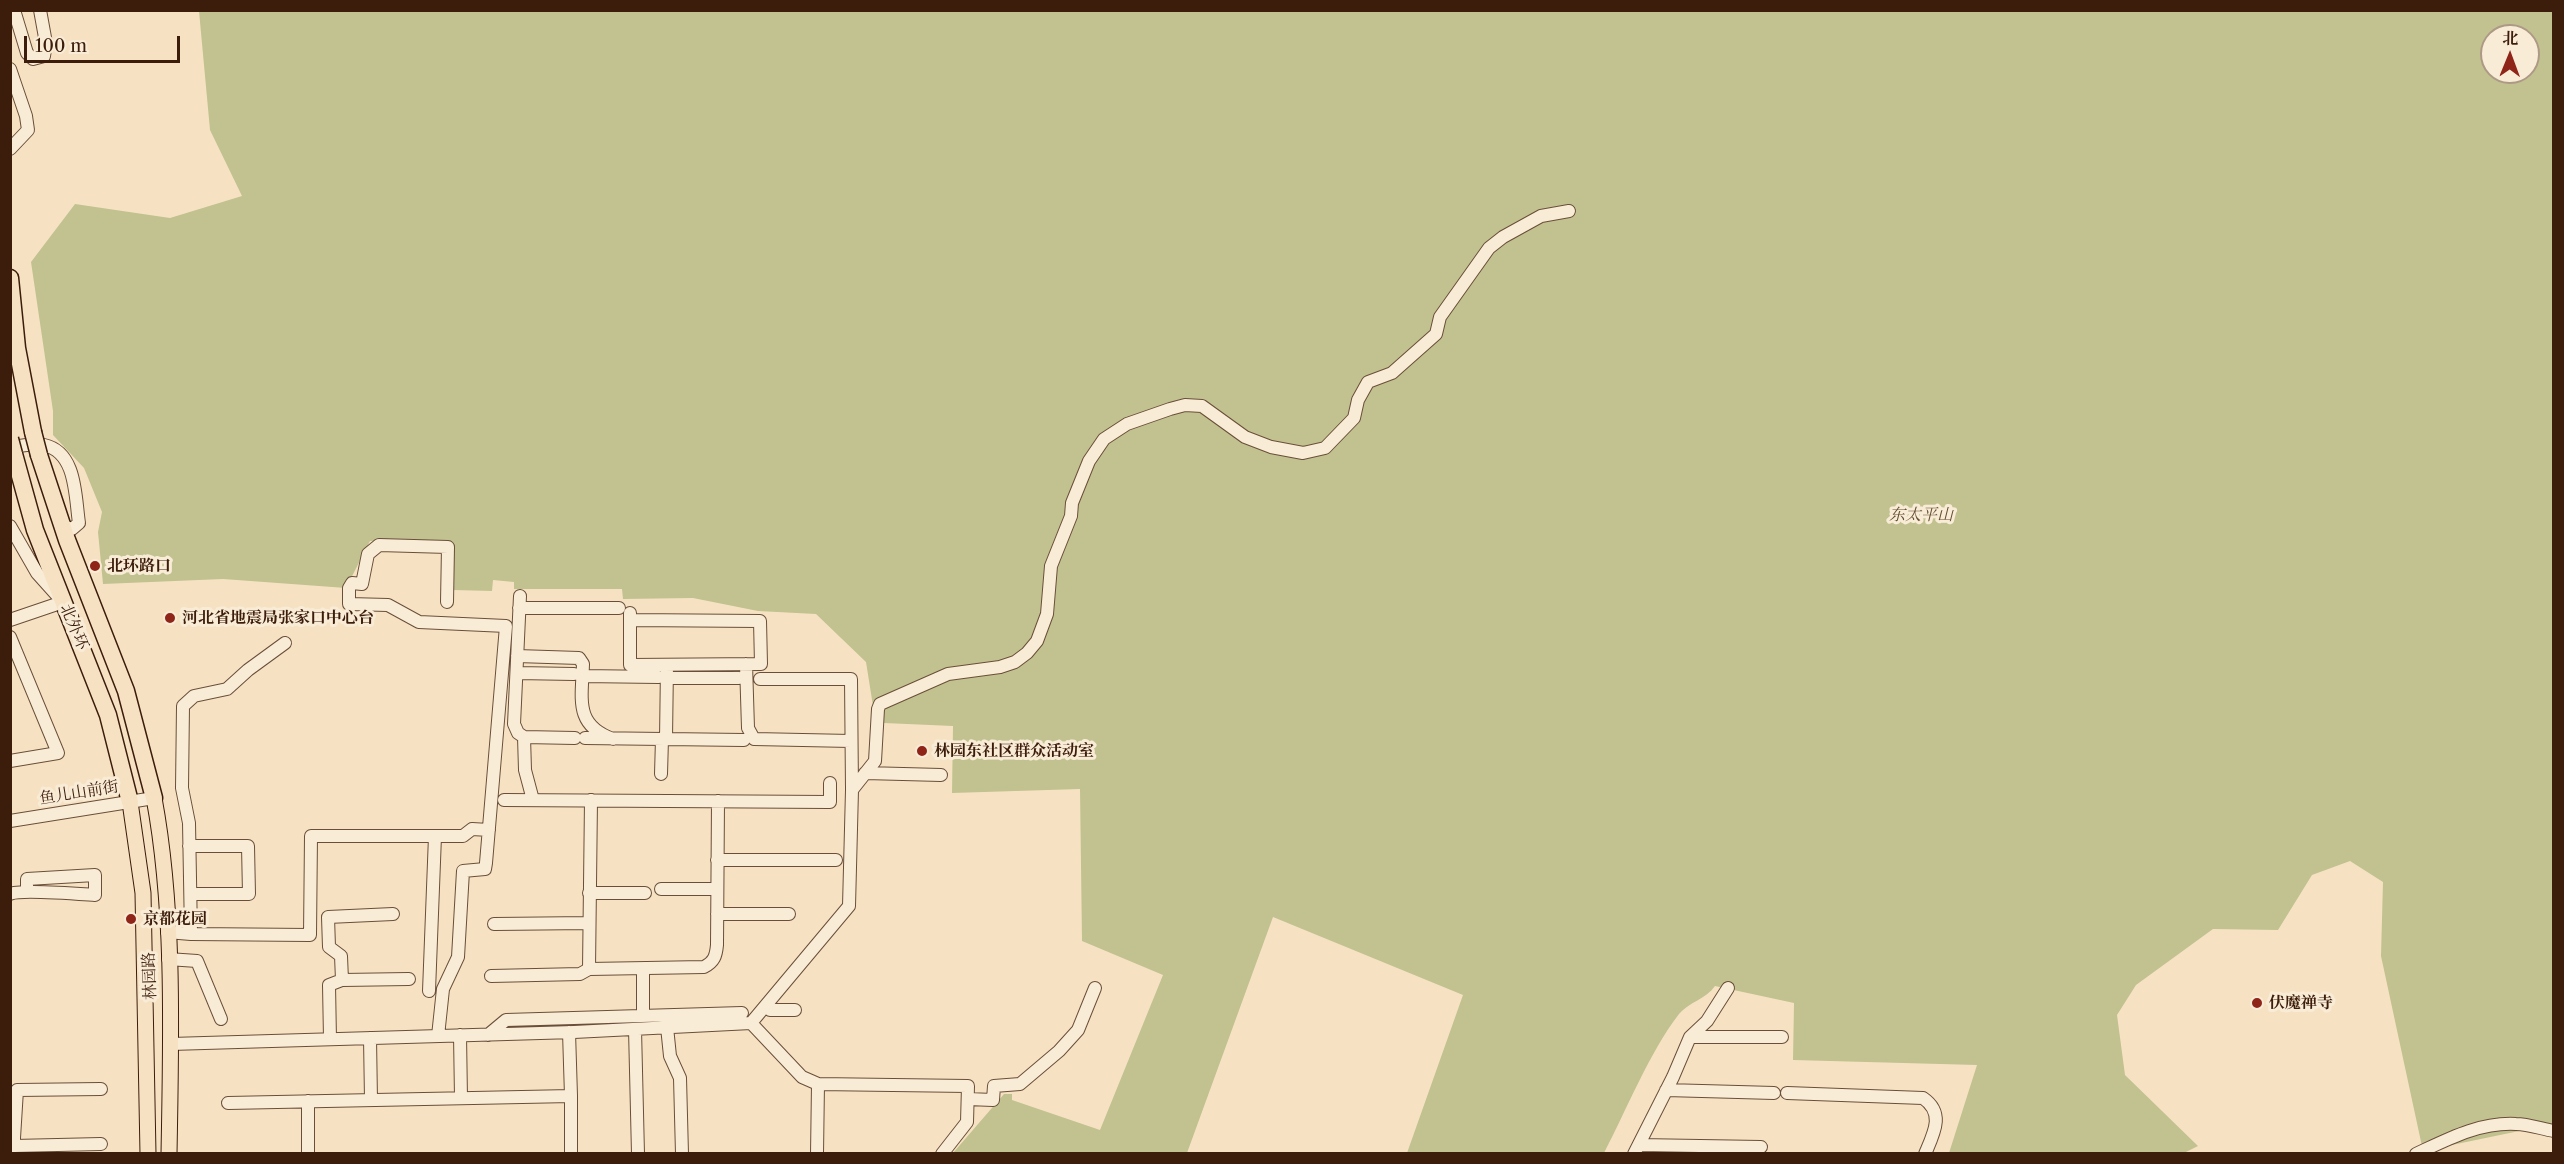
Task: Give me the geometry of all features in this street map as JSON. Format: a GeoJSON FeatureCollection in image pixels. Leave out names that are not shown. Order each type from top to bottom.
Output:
{"type":"FeatureCollection","features":[{"type":"Feature","properties":{"kind":"highway","name":"北外环"},"geometry":{"type":"LineString","coordinates":[[10,278],[17,348],[39,455],[63,526],[126,691],[154,798]]}},
{"type":"Feature","properties":{"kind":"highway","name":"北外环"},"geometry":{"type":"LineString","coordinates":[[12,447],[35,530],[108,716],[130,802]]}},
{"type":"Feature","properties":{"kind":"main road","name":"林园路"},"geometry":{"type":"LineString","coordinates":[[154,798],[164,870],[167,932],[171,1044],[170,1154]]}},
{"type":"Feature","properties":{"kind":"main road","name":"林园路"},"geometry":{"type":"LineString","coordinates":[[130,802],[143,893],[148,1154]]}},
{"type":"Feature","properties":{"kind":"street"},"geometry":{"type":"LineString","coordinates":[[14,10],[27,53],[33,59],[44,56],[46,44],[40,10]]}},
{"type":"Feature","properties":{"kind":"street"},"geometry":{"type":"LineString","coordinates":[[10,69],[26,116],[28,130],[10,149]]}},
{"type":"Feature","properties":{"kind":"street"},"geometry":{"type":"LineString","coordinates":[[852,790],[875,761],[878,709],[885,700],[948,674],[975,672],[1015,662],[1037,640],[1047,614],[1051,566],[1071,516],[1072,503],[1082,477],[1104,439],[1127,424],[1185,405],[1202,406],[1245,437],[1271,447],[1303,453],[1325,448],[1354,418],[1358,400],[1368,382],[1392,373],[1436,334],[1440,317],[1489,248],[1503,237],[1541,216],[1569,211]]}},
{"type":"Feature","properties":{"kind":"street"},"geometry":{"type":"LineString","coordinates":[[12,447],[43,444],[64,457],[71,469],[79,523],[72,529],[63,526]]}},
{"type":"Feature","properties":{"kind":"street"},"geometry":{"type":"LineString","coordinates":[[10,526],[37,573],[63,602],[10,620]]}},
{"type":"Feature","properties":{"kind":"street"},"geometry":{"type":"LineString","coordinates":[[438,1036],[442,988],[458,957],[463,871],[485,869],[506,626],[419,622],[388,605],[349,604],[349,588],[352,584],[362,584],[368,554],[379,545],[448,547],[447,602]]}},
{"type":"Feature","properties":{"kind":"street"},"geometry":{"type":"LineString","coordinates":[[517,673],[578,675],[665,673],[761,664],[760,621],[627,614],[520,602],[514,724],[518,733],[525,737],[744,740]]}},
{"type":"Feature","properties":{"kind":"street"},"geometry":{"type":"LineString","coordinates":[[627,614],[630,664],[665,673],[739,678]]}},
{"type":"Feature","properties":{"kind":"street"},"geometry":{"type":"LineString","coordinates":[[10,637],[58,753],[10,761]]}},
{"type":"Feature","properties":{"kind":"street"},"geometry":{"type":"LineString","coordinates":[[191,934],[189,824],[182,788],[183,706],[194,696],[227,689],[248,670],[285,644]]}},
{"type":"Feature","properties":{"kind":"street"},"geometry":{"type":"LineString","coordinates":[[517,656],[579,658],[583,664],[578,675],[584,716],[595,730],[613,739]]}},
{"type":"Feature","properties":{"kind":"street"},"geometry":{"type":"LineString","coordinates":[[746,664],[747,728],[754,739],[851,741]]}},
{"type":"Feature","properties":{"kind":"street"},"geometry":{"type":"LineString","coordinates":[[10,673],[25,673]]}},
{"type":"Feature","properties":{"kind":"street"},"geometry":{"type":"LineString","coordinates":[[661,774],[665,673]]}},
{"type":"Feature","properties":{"kind":"street"},"geometry":{"type":"LineString","coordinates":[[171,1044],[569,1032],[667,1027],[746,1018],[776,994],[849,906],[852,790],[851,679],[760,679]]}},
{"type":"Feature","properties":{"kind":"street"},"geometry":{"type":"LineString","coordinates":[[525,737],[525,770],[532,800]]}},
{"type":"Feature","properties":{"kind":"street"},"geometry":{"type":"LineString","coordinates":[[866,773],[941,775]]}},
{"type":"Feature","properties":{"kind":"street"},"geometry":{"type":"LineString","coordinates":[[504,800],[830,802],[830,783]]}},
{"type":"Feature","properties":{"kind":"street","name":"鱼儿山前街"},"geometry":{"type":"LineString","coordinates":[[10,821],[154,798]]}},
{"type":"Feature","properties":{"kind":"street"},"geometry":{"type":"LineString","coordinates":[[589,969],[591,800]]}},
{"type":"Feature","properties":{"kind":"street"},"geometry":{"type":"LineString","coordinates":[[491,976],[580,974],[589,969],[704,967],[710,963],[716,953],[718,801]]}},
{"type":"Feature","properties":{"kind":"street"},"geometry":{"type":"LineString","coordinates":[[167,932],[310,934],[311,836],[463,836],[472,829],[489,830]]}},
{"type":"Feature","properties":{"kind":"street"},"geometry":{"type":"LineString","coordinates":[[429,991],[435,836]]}},
{"type":"Feature","properties":{"kind":"street"},"geometry":{"type":"LineString","coordinates":[[189,846],[248,846],[249,894],[197,894]]}},
{"type":"Feature","properties":{"kind":"street"},"geometry":{"type":"LineString","coordinates":[[717,860],[836,860]]}},
{"type":"Feature","properties":{"kind":"street"},"geometry":{"type":"LineString","coordinates":[[10,894],[27,892],[95,895],[95,875],[27,879],[27,892]]}},
{"type":"Feature","properties":{"kind":"street"},"geometry":{"type":"LineString","coordinates":[[661,889],[717,889]]}},
{"type":"Feature","properties":{"kind":"street"},"geometry":{"type":"LineString","coordinates":[[589,893],[645,893]]}},
{"type":"Feature","properties":{"kind":"street"},"geometry":{"type":"LineString","coordinates":[[342,980],[341,956],[329,947],[328,917],[393,914]]}},
{"type":"Feature","properties":{"kind":"street"},"geometry":{"type":"LineString","coordinates":[[717,914],[789,914]]}},
{"type":"Feature","properties":{"kind":"street"},"geometry":{"type":"LineString","coordinates":[[494,924],[589,923]]}},
{"type":"Feature","properties":{"kind":"street"},"geometry":{"type":"LineString","coordinates":[[168,959],[197,961],[221,1019]]}},
{"type":"Feature","properties":{"kind":"street"},"geometry":{"type":"LineString","coordinates":[[643,969],[643,1016]]}},
{"type":"Feature","properties":{"kind":"street"},"geometry":{"type":"LineString","coordinates":[[330,1039],[329,985],[342,980],[409,979]]}},
{"type":"Feature","properties":{"kind":"street"},"geometry":{"type":"LineString","coordinates":[[968,1099],[993,1100],[994,1086],[1020,1084],[1059,1051],[1078,1030],[1095,988]]}},
{"type":"Feature","properties":{"kind":"street"},"geometry":{"type":"LineString","coordinates":[[1728,988],[1707,1021],[1690,1037],[1636,1149],[1761,1147]]}},
{"type":"Feature","properties":{"kind":"street"},"geometry":{"type":"LineString","coordinates":[[770,1010],[790,1010],[776,994]]}},
{"type":"Feature","properties":{"kind":"street"},"geometry":{"type":"LineString","coordinates":[[488,1035],[506,1020],[643,1016],[746,1018],[802,1077],[818,1084],[968,1086],[967,1122],[942,1154]]}},
{"type":"Feature","properties":{"kind":"street"},"geometry":{"type":"LineString","coordinates":[[667,1027],[670,1056],[680,1078],[682,1154]]}},
{"type":"Feature","properties":{"kind":"street"},"geometry":{"type":"LineString","coordinates":[[635,1029],[639,1154]]}},
{"type":"Feature","properties":{"kind":"street"},"geometry":{"type":"LineString","coordinates":[[569,1032],[571,1154]]}},
{"type":"Feature","properties":{"kind":"street"},"geometry":{"type":"LineString","coordinates":[[460,1035],[461,1098]]}},
{"type":"Feature","properties":{"kind":"street"},"geometry":{"type":"LineString","coordinates":[[1690,1037],[1782,1037]]}},
{"type":"Feature","properties":{"kind":"street"},"geometry":{"type":"LineString","coordinates":[[370,1038],[371,1100]]}},
{"type":"Feature","properties":{"kind":"street"},"geometry":{"type":"LineString","coordinates":[[817,1154],[818,1084]]}},
{"type":"Feature","properties":{"kind":"street"},"geometry":{"type":"LineString","coordinates":[[101,1089],[17,1090],[14,1150],[101,1144]]}},
{"type":"Feature","properties":{"kind":"street"},"geometry":{"type":"LineString","coordinates":[[1666,1090],[1774,1093]]}},
{"type":"Feature","properties":{"kind":"street"},"geometry":{"type":"LineString","coordinates":[[1787,1094],[1923,1098],[1933,1104],[1936,1114],[1936,1130],[1925,1154]]}},
{"type":"Feature","properties":{"kind":"street"},"geometry":{"type":"LineString","coordinates":[[228,1102],[571,1096]]}},
{"type":"Feature","properties":{"kind":"street"},"geometry":{"type":"LineString","coordinates":[[308,1101],[308,1154]]}},
{"type":"Feature","properties":{"kind":"street"},"geometry":{"type":"LineString","coordinates":[[2416,1154],[2465,1131],[2494,1126],[2516,1124],[2553,1131]]}},
{"type":"Feature","properties":{"kind":"green space","name":"东太平山"},"geometry":{"type":"Polygon","coordinates":[[[199,11],[2553,11],[2553,1124],[2423,1151],[2381,956],[2383,882],[2350,861],[2312,875],[2278,930],[2213,929],[2136,985],[2117,1015],[2125,1075],[2198,1146],[2184,1153],[1949,1153],[1977,1065],[1793,1060],[1794,1003],[1715,986],[1683,1010],[1668,1029],[1604,1153],[1407,1153],[1463,995],[1273,917],[1187,1153],[953,1153],[1004,1094],[1012,1094],[1012,1100],[1100,1130],[1163,975],[1082,941],[1080,789],[952,793],[953,726],[884,723],[873,706],[866,662],[816,614],[758,611],[693,598],[623,599],[622,589],[514,589],[514,582],[493,580],[492,591],[453,590],[452,542],[370,541],[346,588],[223,579],[103,584],[98,532],[102,512],[84,468],[53,435],[53,411],[31,262],[75,204],[170,218],[242,196],[210,130],[199,11]]]}},
{"type":"Feature","properties":{"kind":"place","name":"北环路口"},"geometry":{"type":"Point","coordinates":[95,566]}},
{"type":"Feature","properties":{"kind":"place","name":"河北省地震局张家口中心台"},"geometry":{"type":"Point","coordinates":[170,618]}},
{"type":"Feature","properties":{"kind":"place","name":"林园东社区群众活动室"},"geometry":{"type":"Point","coordinates":[922,751]}},
{"type":"Feature","properties":{"kind":"place","name":"京都花园"},"geometry":{"type":"Point","coordinates":[131,919]}},
{"type":"Feature","properties":{"kind":"place","name":"伏魔禅寺"},"geometry":{"type":"Point","coordinates":[2257,1003]}}]}
